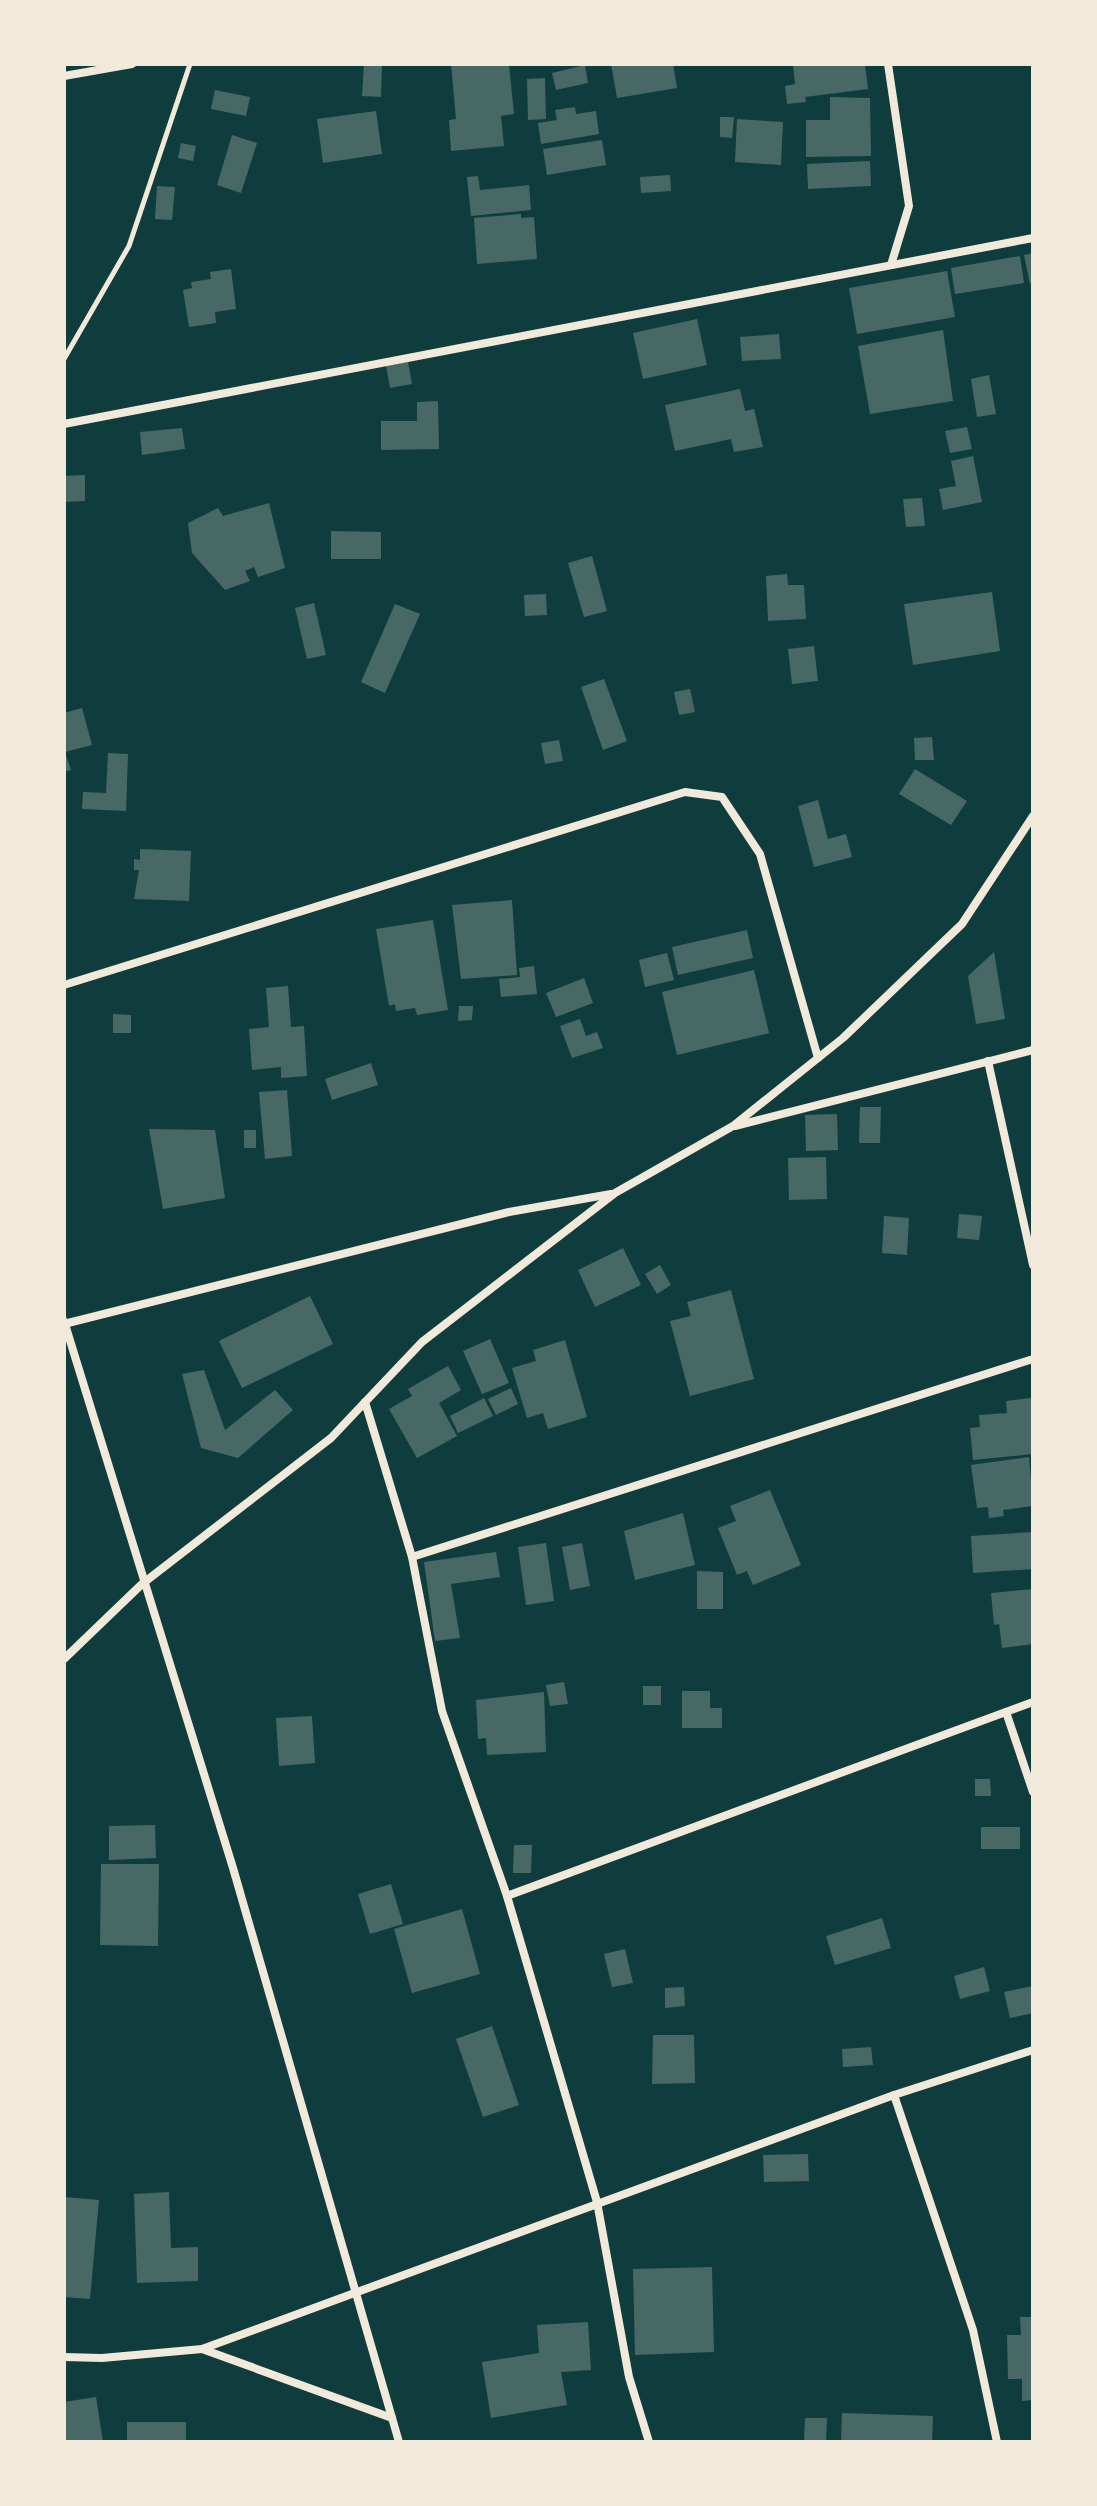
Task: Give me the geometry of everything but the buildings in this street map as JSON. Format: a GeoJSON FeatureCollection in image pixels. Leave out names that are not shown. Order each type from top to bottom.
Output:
{"type":"FeatureCollection","features":[{"type":"Feature","properties":{"kind":"street"},"geometry":{"type":"LineString","coordinates":[[64,76],[132,64]]}},
{"type":"Feature","properties":{"kind":"street"},"geometry":{"type":"LineString","coordinates":[[888,64],[909,206],[891,265]]}},
{"type":"Feature","properties":{"kind":"street"},"geometry":{"type":"LineString","coordinates":[[64,424],[1033,238]]}},
{"type":"Feature","properties":{"kind":"street"},"geometry":{"type":"LineString","coordinates":[[64,985],[685,792],[722,797],[760,854],[818,1058]]}},
{"type":"Feature","properties":{"kind":"street"},"geometry":{"type":"LineString","coordinates":[[64,1659],[142,1584],[331,1438],[422,1342],[615,1193],[733,1126],[818,1058],[962,924],[1033,816]]}},
{"type":"Feature","properties":{"kind":"street"},"geometry":{"type":"LineString","coordinates":[[733,1126],[1033,1050]]}},
{"type":"Feature","properties":{"kind":"street"},"geometry":{"type":"LineString","coordinates":[[988,1061],[1033,1265]]}},
{"type":"Feature","properties":{"kind":"street"},"geometry":{"type":"LineString","coordinates":[[399,2442],[233,1868],[142,1584],[64,1323],[509,1212],[615,1193]]}},
{"type":"Feature","properties":{"kind":"street"},"geometry":{"type":"LineString","coordinates":[[412,1557],[1033,1359]]}},
{"type":"Feature","properties":{"kind":"street"},"geometry":{"type":"LineString","coordinates":[[365,1402],[412,1557],[442,1711],[507,1896],[597,2202],[629,2377],[649,2442]]}},
{"type":"Feature","properties":{"kind":"street"},"geometry":{"type":"LineString","coordinates":[[507,1896],[1033,1702]]}},
{"type":"Feature","properties":{"kind":"street"},"geometry":{"type":"LineString","coordinates":[[1006,1712],[1033,1792]]}},
{"type":"Feature","properties":{"kind":"street"},"geometry":{"type":"LineString","coordinates":[[64,2357],[102,2358],[202,2349],[357,2289],[894,2095],[1033,2050]]}},
{"type":"Feature","properties":{"kind":"street"},"geometry":{"type":"LineString","coordinates":[[894,2095],[973,2330],[997,2442]]}},
{"type":"Feature","properties":{"kind":"street"},"geometry":{"type":"LineString","coordinates":[[202,2349],[392,2418]]}},
{"type":"Feature","properties":{"kind":"path"},"geometry":{"type":"LineString","coordinates":[[64,359],[129,246],[190,64]]}}]}
